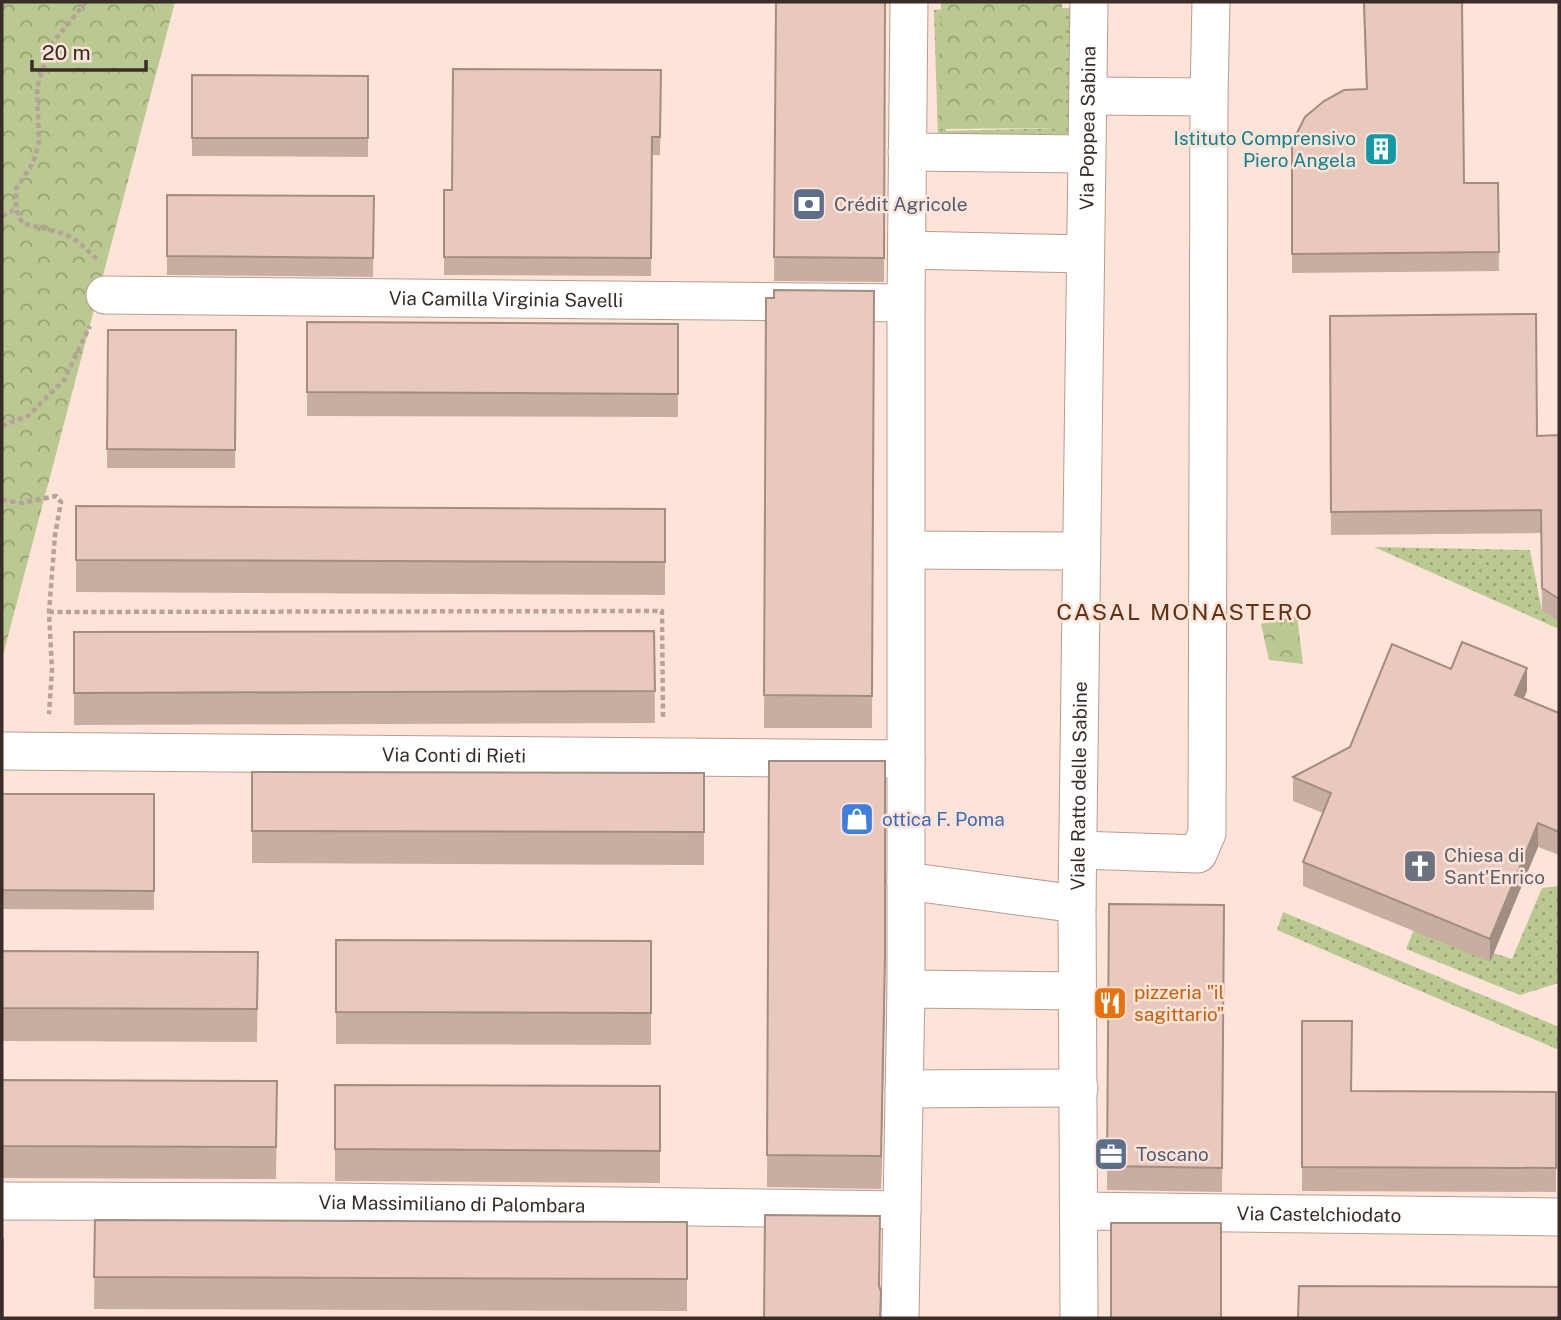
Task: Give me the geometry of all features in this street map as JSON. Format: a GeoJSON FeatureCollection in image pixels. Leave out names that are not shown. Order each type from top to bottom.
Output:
{"type":"FeatureCollection","features":[{"type":"Feature","properties":{"kind":"street"},"geometry":{"type":"LineString","coordinates":[[900,1318],[906,989],[909,2]]}},
{"type":"Feature","properties":{"kind":"street","name":"Via Poppea Sabina"},"geometry":{"type":"LineString","coordinates":[[1084,254],[1089,2]]}},
{"type":"Feature","properties":{"kind":"street"},"geometry":{"type":"LineString","coordinates":[[1077,850],[1198,854],[1207,833],[1210,2]]}},
{"type":"Feature","properties":{"kind":"street"},"geometry":{"type":"LineString","coordinates":[[1088,96],[1209,97]]}},
{"type":"Feature","properties":{"kind":"street"},"geometry":{"type":"LineString","coordinates":[[907,152],[1086,154]]}},
{"type":"Feature","properties":{"kind":"street"},"geometry":{"type":"LineString","coordinates":[[907,250],[1084,254]]}},
{"type":"Feature","properties":{"kind":"street","name":"Viale Ratto delle Sabine"},"geometry":{"type":"LineString","coordinates":[[1079,1318],[1077,850],[1084,254]]}},
{"type":"Feature","properties":{"kind":"street","name":"Via Camilla Virginia Savelli"},"geometry":{"type":"LineString","coordinates":[[105,295],[906,303]]}},
{"type":"Feature","properties":{"kind":"street"},"geometry":{"type":"LineString","coordinates":[[907,550],[1081,551]]}},
{"type":"Feature","properties":{"kind":"street","name":"Via Conti di Rieti"},"geometry":{"type":"LineString","coordinates":[[2,751],[906,759]]}},
{"type":"Feature","properties":{"kind":"street"},"geometry":{"type":"LineString","coordinates":[[906,881],[1077,904]]}},
{"type":"Feature","properties":{"kind":"street"},"geometry":{"type":"LineString","coordinates":[[906,989],[1078,991]]}},
{"type":"Feature","properties":{"kind":"street"},"geometry":{"type":"LineString","coordinates":[[904,1089],[1079,1088]]}},
{"type":"Feature","properties":{"kind":"street","name":"Via Massimiliano di Palombara"},"geometry":{"type":"LineString","coordinates":[[2,1201],[336,1202],[902,1210]]}},
{"type":"Feature","properties":{"kind":"street","name":"Via Castelchiodato"},"geometry":{"type":"LineString","coordinates":[[1079,1211],[1559,1217]]}},
{"type":"Feature","properties":{"kind":"path"},"geometry":{"type":"LineString","coordinates":[[2,426],[28,416],[64,380],[105,295],[99,261],[74,239],[54,230],[44,230],[22,223],[16,209],[16,189],[33,163],[38,143],[37,88],[49,47],[86,2]]}},
{"type":"Feature","properties":{"kind":"path"},"geometry":{"type":"LineString","coordinates":[[2,216],[16,209]]}},
{"type":"Feature","properties":{"kind":"path"},"geometry":{"type":"LineString","coordinates":[[2,500],[22,503],[56,496],[61,502],[49,611],[51,670],[46,752]]}},
{"type":"Feature","properties":{"kind":"path"},"geometry":{"type":"LineString","coordinates":[[49,611],[662,611],[663,756]]}},
{"type":"Feature","properties":{"kind":"green space"},"geometry":{"type":"Polygon","coordinates":[[[2,2],[175,2],[2,659],[2,2]]]}},
{"type":"Feature","properties":{"kind":"green space"},"geometry":{"type":"Polygon","coordinates":[[[941,2],[1062,2],[1063,128],[938,129],[941,2]]]}},
{"type":"Feature","properties":{"kind":"green space"},"geometry":{"type":"Polygon","coordinates":[[[1059,8],[1075,8],[1071,134],[938,139],[934,10],[944,9],[946,131],[1063,128],[1059,8]]]}},
{"type":"Feature","properties":{"kind":"green space"},"geometry":{"type":"Polygon","coordinates":[[[1374,547],[1530,550],[1542,611],[1559,622],[1559,629],[1374,547]]]}},
{"type":"Feature","properties":{"kind":"green space"},"geometry":{"type":"Polygon","coordinates":[[[1297,616],[1303,664],[1269,660],[1261,624],[1297,616]]]}},
{"type":"Feature","properties":{"kind":"green space"},"geometry":{"type":"Polygon","coordinates":[[[1559,886],[1559,983],[1520,995],[1406,949],[1415,927],[1512,959],[1542,888],[1559,886]]]}},
{"type":"Feature","properties":{"kind":"green space"},"geometry":{"type":"Polygon","coordinates":[[[1283,912],[1559,1027],[1559,1050],[1277,930],[1283,912]]]}},
{"type":"Feature","properties":{"kind":"building"},"geometry":{"type":"Polygon","coordinates":[[[776,2],[885,2],[884,258],[774,257],[776,2]]]}},
{"type":"Feature","properties":{"kind":"building","name":"Istituto Comprensivo Piero Angela"},"geometry":{"type":"Polygon","coordinates":[[[1364,2],[1462,2],[1464,183],[1498,183],[1499,252],[1292,254],[1292,143],[1305,117],[1324,101],[1344,90],[1367,89],[1364,2]]]}},
{"type":"Feature","properties":{"kind":"building"},"geometry":{"type":"Polygon","coordinates":[[[453,69],[661,70],[660,137],[652,137],[651,258],[444,257],[444,190],[452,190],[453,69]]]}},
{"type":"Feature","properties":{"kind":"building"},"geometry":{"type":"Polygon","coordinates":[[[192,75],[368,76],[368,138],[192,138],[192,75]]]}},
{"type":"Feature","properties":{"kind":"building"},"geometry":{"type":"Polygon","coordinates":[[[167,195],[374,196],[373,258],[167,256],[167,195]]]}},
{"type":"Feature","properties":{"kind":"building"},"geometry":{"type":"Polygon","coordinates":[[[774,290],[874,291],[872,696],[764,695],[766,298],[774,298],[774,290]]]}},
{"type":"Feature","properties":{"kind":"building"},"geometry":{"type":"Polygon","coordinates":[[[1536,314],[1537,436],[1559,435],[1559,599],[1542,588],[1541,510],[1331,512],[1330,316],[1536,314]]]}},
{"type":"Feature","properties":{"kind":"building"},"geometry":{"type":"Polygon","coordinates":[[[307,322],[678,324],[678,394],[307,392],[307,322]]]}},
{"type":"Feature","properties":{"kind":"building"},"geometry":{"type":"Polygon","coordinates":[[[108,330],[236,330],[235,450],[107,449],[108,330]]]}},
{"type":"Feature","properties":{"kind":"building"},"geometry":{"type":"Polygon","coordinates":[[[76,506],[665,509],[665,562],[76,560],[76,506]]]}},
{"type":"Feature","properties":{"kind":"building"},"geometry":{"type":"Polygon","coordinates":[[[654,631],[655,691],[74,693],[74,632],[654,631]]]}},
{"type":"Feature","properties":{"kind":"building"},"geometry":{"type":"Polygon","coordinates":[[[1462,642],[1527,668],[1515,695],[1559,713],[1559,832],[1538,823],[1490,939],[1303,862],[1331,793],[1293,777],[1350,747],[1392,644],[1451,669],[1462,642]]]}},
{"type":"Feature","properties":{"kind":"building"},"geometry":{"type":"Polygon","coordinates":[[[769,761],[885,761],[881,1156],[767,1155],[769,761]]]}},
{"type":"Feature","properties":{"kind":"building"},"geometry":{"type":"Polygon","coordinates":[[[252,772],[704,773],[704,832],[252,831],[252,772]]]}},
{"type":"Feature","properties":{"kind":"building"},"geometry":{"type":"Polygon","coordinates":[[[2,794],[154,794],[154,891],[2,890],[2,794]]]}},
{"type":"Feature","properties":{"kind":"building"},"geometry":{"type":"Polygon","coordinates":[[[1109,904],[1224,905],[1222,1168],[1107,1166],[1109,904]]]}},
{"type":"Feature","properties":{"kind":"building"},"geometry":{"type":"Polygon","coordinates":[[[336,940],[651,941],[651,1013],[336,1012],[336,940]]]}},
{"type":"Feature","properties":{"kind":"building"},"geometry":{"type":"Polygon","coordinates":[[[2,951],[258,952],[257,1009],[2,1008],[2,951]]]}},
{"type":"Feature","properties":{"kind":"building"},"geometry":{"type":"Polygon","coordinates":[[[1302,1021],[1352,1021],[1351,1091],[1556,1092],[1556,1168],[1302,1167],[1302,1021]]]}},
{"type":"Feature","properties":{"kind":"building"},"geometry":{"type":"Polygon","coordinates":[[[2,1080],[277,1081],[276,1147],[2,1146],[2,1080]]]}},
{"type":"Feature","properties":{"kind":"building"},"geometry":{"type":"Polygon","coordinates":[[[335,1085],[660,1086],[660,1151],[335,1149],[335,1085]]]}},
{"type":"Feature","properties":{"kind":"building"},"geometry":{"type":"Polygon","coordinates":[[[765,1215],[880,1216],[880,1318],[764,1318],[765,1215]]]}},
{"type":"Feature","properties":{"kind":"building"},"geometry":{"type":"Polygon","coordinates":[[[95,1220],[687,1222],[687,1279],[94,1277],[95,1220]]]}},
{"type":"Feature","properties":{"kind":"building"},"geometry":{"type":"Polygon","coordinates":[[[1111,1223],[1221,1223],[1221,1318],[1111,1318],[1111,1223]]]}},
{"type":"Feature","properties":{"kind":"building"},"geometry":{"type":"Polygon","coordinates":[[[3,1239],[3,1318],[2,1318],[3,1239]]]}},
{"type":"Feature","properties":{"kind":"building"},"geometry":{"type":"Polygon","coordinates":[[[1299,1286],[1559,1287],[1559,1318],[1298,1318],[1299,1286]]]}},
{"type":"Feature","properties":{"kind":"place","name":"Istituto Comprensivo Piero Angela"},"geometry":{"type":"Point","coordinates":[1381,149]}},
{"type":"Feature","properties":{"kind":"place","name":"Crédit Agricole"},"geometry":{"type":"Point","coordinates":[809,204]}},
{"type":"Feature","properties":{"kind":"place","name":"ottica F. Poma"},"geometry":{"type":"Point","coordinates":[857,819]}},
{"type":"Feature","properties":{"kind":"place","name":"Chiesa di Sant'Enrico"},"geometry":{"type":"Point","coordinates":[1420,866]}},
{"type":"Feature","properties":{"kind":"place","name":"pizzeria \"il sagittario\""},"geometry":{"type":"Point","coordinates":[1110,1003]}},
{"type":"Feature","properties":{"kind":"place","name":"Toscano"},"geometry":{"type":"Point","coordinates":[1111,1154]}},
{"type":"Feature","properties":{"kind":"district","name":"CASAL MONASTERO"},"geometry":{"type":"Point","coordinates":[1185,612]}}]}
